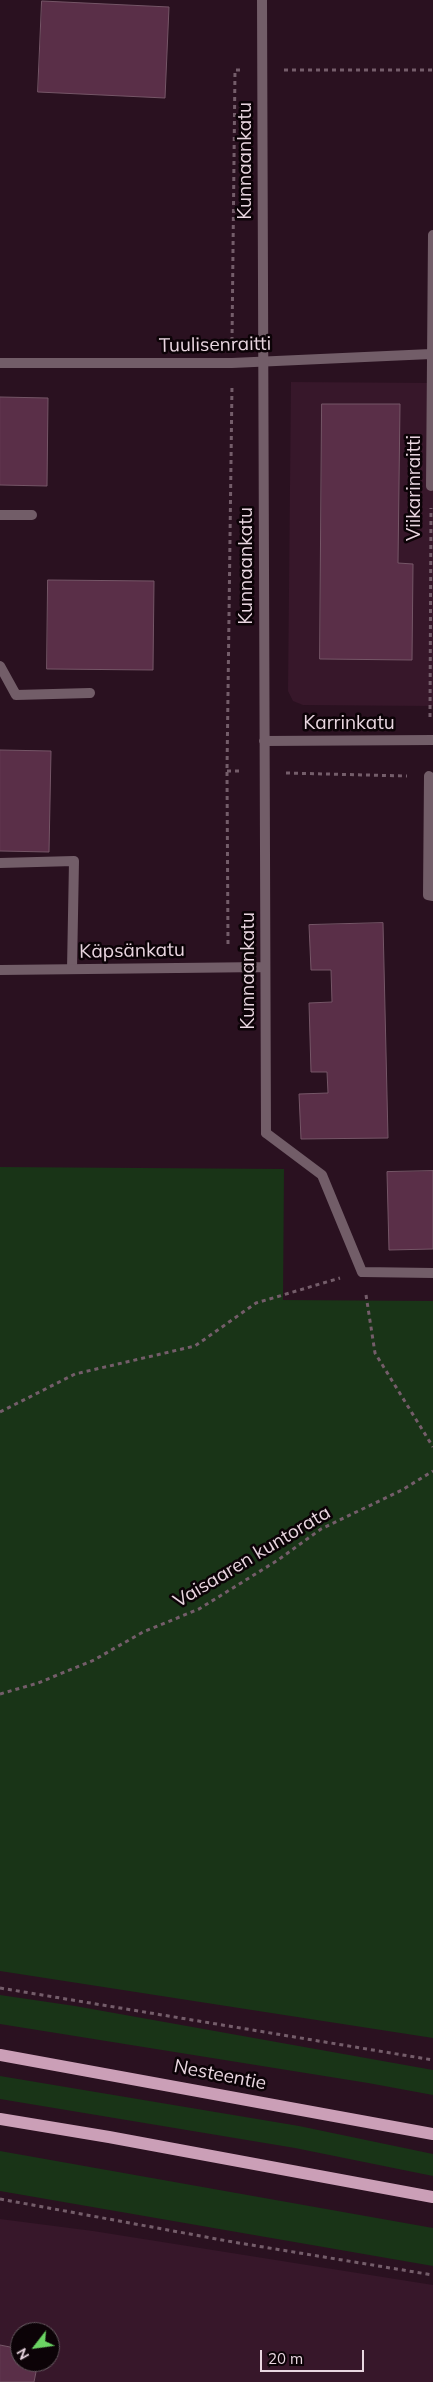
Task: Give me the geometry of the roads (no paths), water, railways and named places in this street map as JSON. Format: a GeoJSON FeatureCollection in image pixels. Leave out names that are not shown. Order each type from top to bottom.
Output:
{"type":"FeatureCollection","features":[{"type":"Feature","properties":{"kind":"main road","name":"Nesteentie"},"geometry":{"type":"LineString","coordinates":[[0,2055],[433,2134]]}},
{"type":"Feature","properties":{"kind":"main road"},"geometry":{"type":"LineString","coordinates":[[0,2119],[109,2137],[433,2197]]}},
{"type":"Feature","properties":{"kind":"street","name":"Kunnaankatu"},"geometry":{"type":"LineString","coordinates":[[262,0],[266,1133],[322,1176],[362,1272],[433,1273]]}},
{"type":"Feature","properties":{"kind":"street","name":"Viikarinraitti"},"geometry":{"type":"LineString","coordinates":[[431,486],[433,235]]}},
{"type":"Feature","properties":{"kind":"street","name":"Tuulisenraitti"},"geometry":{"type":"LineString","coordinates":[[0,363],[232,363],[431,354]]}},
{"type":"Feature","properties":{"kind":"street"},"geometry":{"type":"LineString","coordinates":[[0,516],[32,515]]}},
{"type":"Feature","properties":{"kind":"street"},"geometry":{"type":"LineString","coordinates":[[0,666],[16,695],[90,693]]}},
{"type":"Feature","properties":{"kind":"street","name":"Karrinkatu"},"geometry":{"type":"LineString","coordinates":[[264,740],[431,740]]}},
{"type":"Feature","properties":{"kind":"street"},"geometry":{"type":"LineString","coordinates":[[429,776],[428,896],[433,896]]}},
{"type":"Feature","properties":{"kind":"street"},"geometry":{"type":"LineString","coordinates":[[0,863],[74,861],[72,969]]}},
{"type":"Feature","properties":{"kind":"street","name":"Käpsänkatu"},"geometry":{"type":"LineString","coordinates":[[0,970],[265,967]]}}]}
